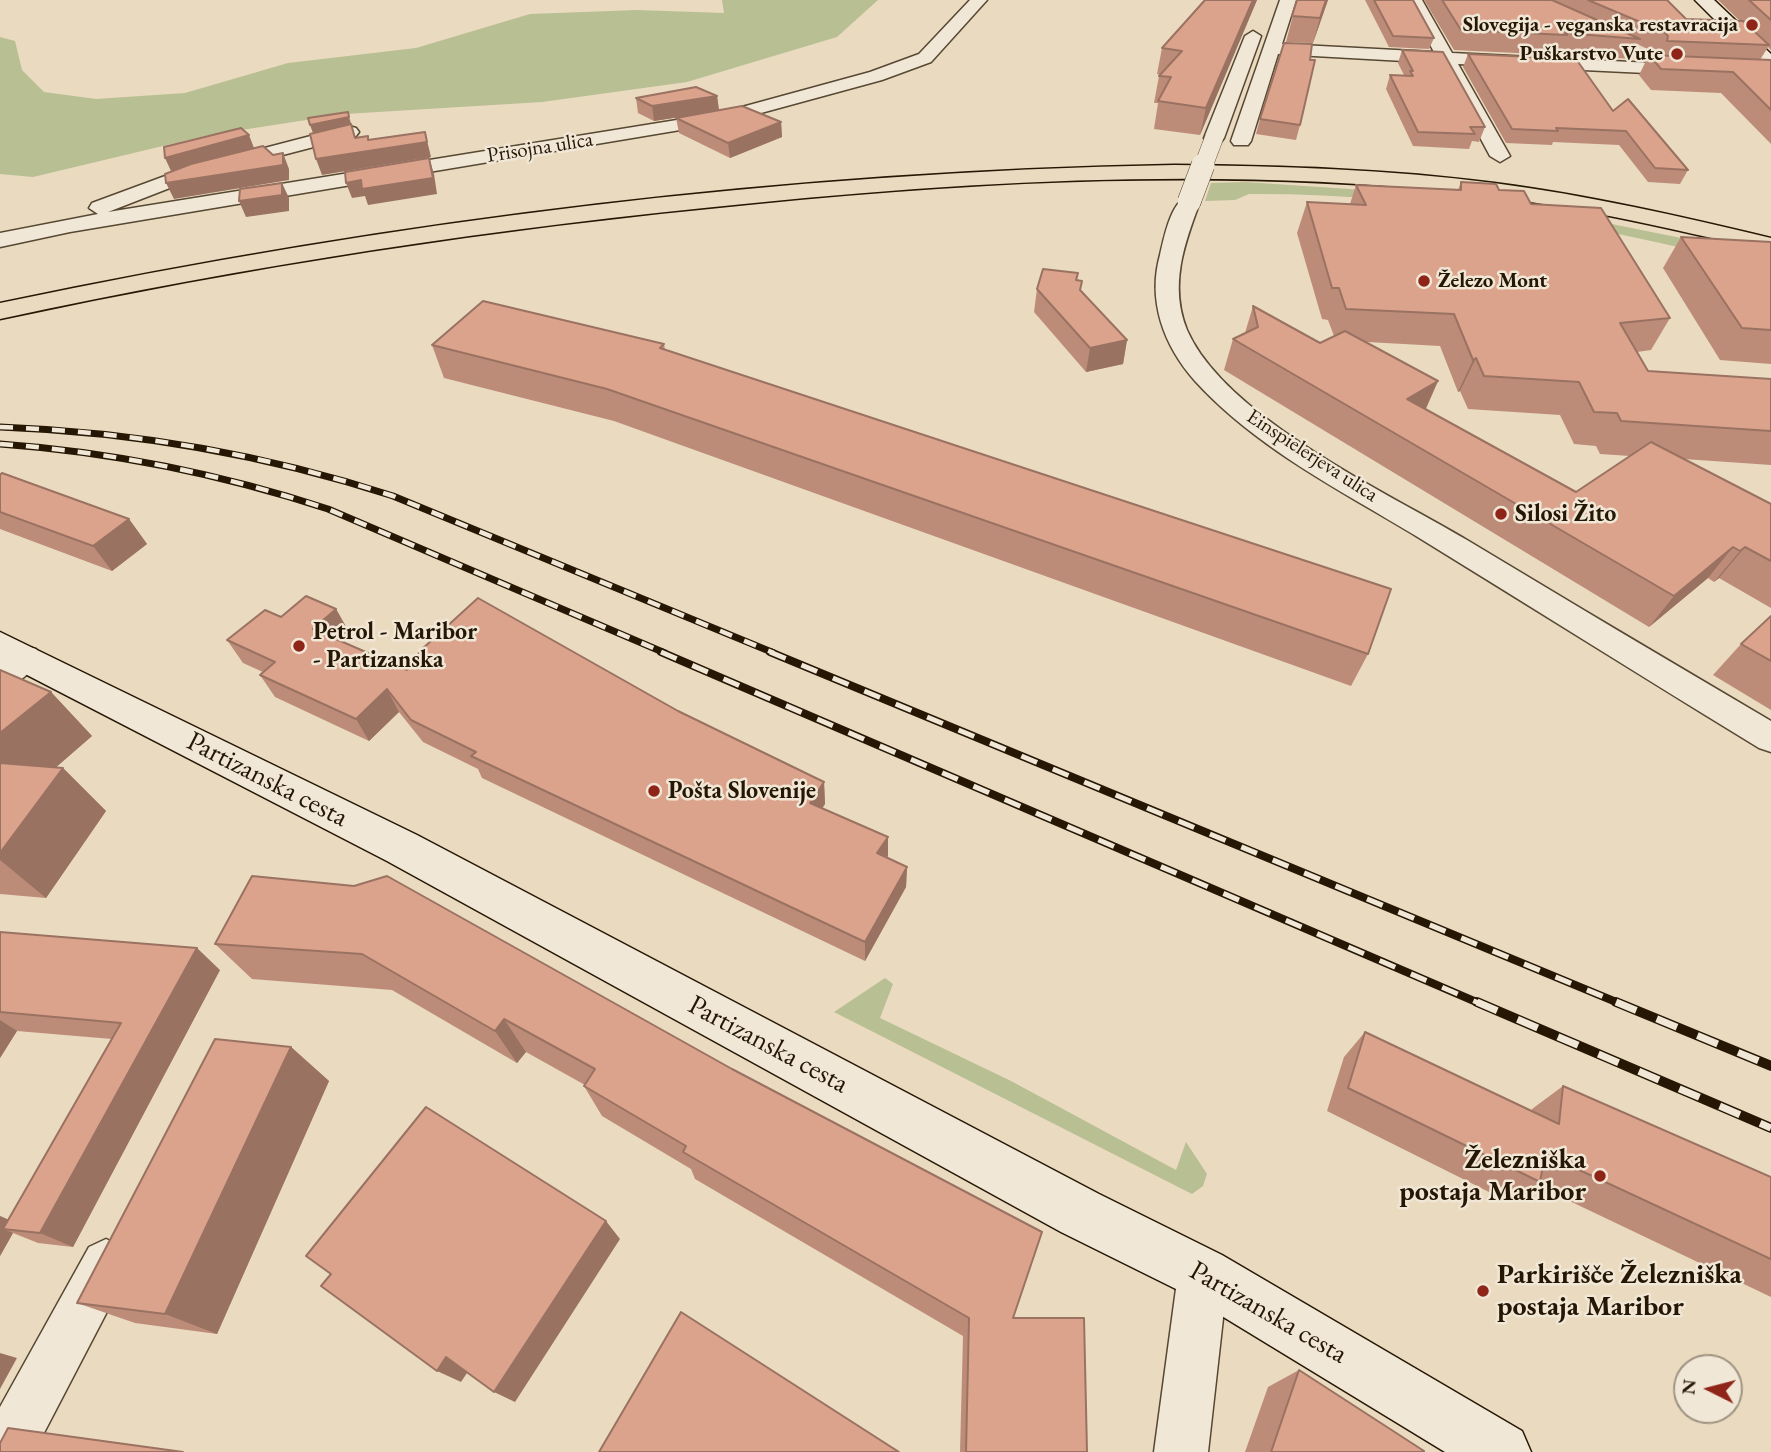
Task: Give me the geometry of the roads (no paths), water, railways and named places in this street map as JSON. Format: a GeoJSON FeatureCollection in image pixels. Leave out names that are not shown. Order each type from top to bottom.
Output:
{"type":"FeatureCollection","features":[{"type":"Feature","properties":{"kind":"highway"},"geometry":{"type":"LineString","coordinates":[[0,298],[272,244],[435,220],[868,170],[993,161],[1145,156],[1293,159],[1410,167],[1508,178],[1684,209],[1770,242]]}},
{"type":"Feature","properties":{"kind":"highway"},"geometry":{"type":"LineString","coordinates":[[0,311],[264,261],[438,233],[781,193],[1088,179],[1300,181],[1419,189],[1770,242]]}},
{"type":"Feature","properties":{"kind":"street","name":"Prisojna ulica"},"geometry":{"type":"LineString","coordinates":[[0,240],[70,225],[721,118],[876,76],[925,58],[979,0]]}},
{"type":"Feature","properties":{"kind":"street"},"geometry":{"type":"LineString","coordinates":[[1241,141],[1287,0]]}},
{"type":"Feature","properties":{"kind":"street"},"geometry":{"type":"LineString","coordinates":[[1414,0],[1500,156]]}},
{"type":"Feature","properties":{"kind":"street"},"geometry":{"type":"LineString","coordinates":[[1704,0],[1771,65]]}},
{"type":"Feature","properties":{"kind":"street","name":"Einspielerjeva ulica"},"geometry":{"type":"LineString","coordinates":[[1258,25],[1168,258],[1165,279],[1168,309],[1184,348],[1202,373],[1230,401],[1348,480],[1771,738]]}},
{"type":"Feature","properties":{"kind":"street"},"geometry":{"type":"LineString","coordinates":[[1622,48],[1666,68]]}},
{"type":"Feature","properties":{"kind":"street"},"geometry":{"type":"LineString","coordinates":[[1270,49],[1771,74]]}},
{"type":"Feature","properties":{"kind":"street","name":"Prisojna ulica"},"geometry":{"type":"LineString","coordinates":[[70,225],[134,193],[191,173],[349,132]]}},
{"type":"Feature","properties":{"kind":"street","name":"Partizanska cesta"},"geometry":{"type":"LineString","coordinates":[[8,660],[401,848],[1080,1213],[1203,1274],[1501,1452]]}},
{"type":"Feature","properties":{"kind":"street"},"geometry":{"type":"LineString","coordinates":[[5,1452],[125,1230]]}},
{"type":"Feature","properties":{"kind":"street"},"geometry":{"type":"LineString","coordinates":[[1181,1452],[1203,1274]]}},
{"type":"Feature","properties":{"kind":"railway"},"geometry":{"type":"LineString","coordinates":[[0,427],[150,440],[248,457],[345,481],[393,496],[774,653]]}},
{"type":"Feature","properties":{"kind":"railway"},"geometry":{"type":"LineString","coordinates":[[0,444],[84,453],[166,466],[288,496],[328,509],[665,653]]}},
{"type":"Feature","properties":{"kind":"railway"},"geometry":{"type":"LineString","coordinates":[[661,652],[1481,1004]]}},
{"type":"Feature","properties":{"kind":"railway"},"geometry":{"type":"LineString","coordinates":[[770,652],[1621,1004]]}},
{"type":"Feature","properties":{"kind":"railway"},"geometry":{"type":"LineString","coordinates":[[1477,1002],[1771,1128]]}},
{"type":"Feature","properties":{"kind":"railway"},"geometry":{"type":"LineString","coordinates":[[1616,1002],[1771,1066]]}},
{"type":"Feature","properties":{"kind":"place","name":"Slovegija - veganska restavracija"},"geometry":{"type":"Point","coordinates":[1752,25]}},
{"type":"Feature","properties":{"kind":"place","name":"Puškarstvo Vute"},"geometry":{"type":"Point","coordinates":[1677,54]}},
{"type":"Feature","properties":{"kind":"place","name":"Železo Mont"},"geometry":{"type":"Point","coordinates":[1424,281]}},
{"type":"Feature","properties":{"kind":"place","name":"Silosi Žito"},"geometry":{"type":"Point","coordinates":[1501,514]}},
{"type":"Feature","properties":{"kind":"place","name":"Petrol - Maribor - Partizanska"},"geometry":{"type":"Point","coordinates":[299,646]}},
{"type":"Feature","properties":{"kind":"place","name":"Pošta Slovenije"},"geometry":{"type":"Point","coordinates":[654,791]}},
{"type":"Feature","properties":{"kind":"place","name":"Železniška postaja Maribor"},"geometry":{"type":"Point","coordinates":[1600,1176]}},
{"type":"Feature","properties":{"kind":"place","name":"Parkirišče Železniška postaja Maribor"},"geometry":{"type":"Point","coordinates":[1483,1291]}}]}
